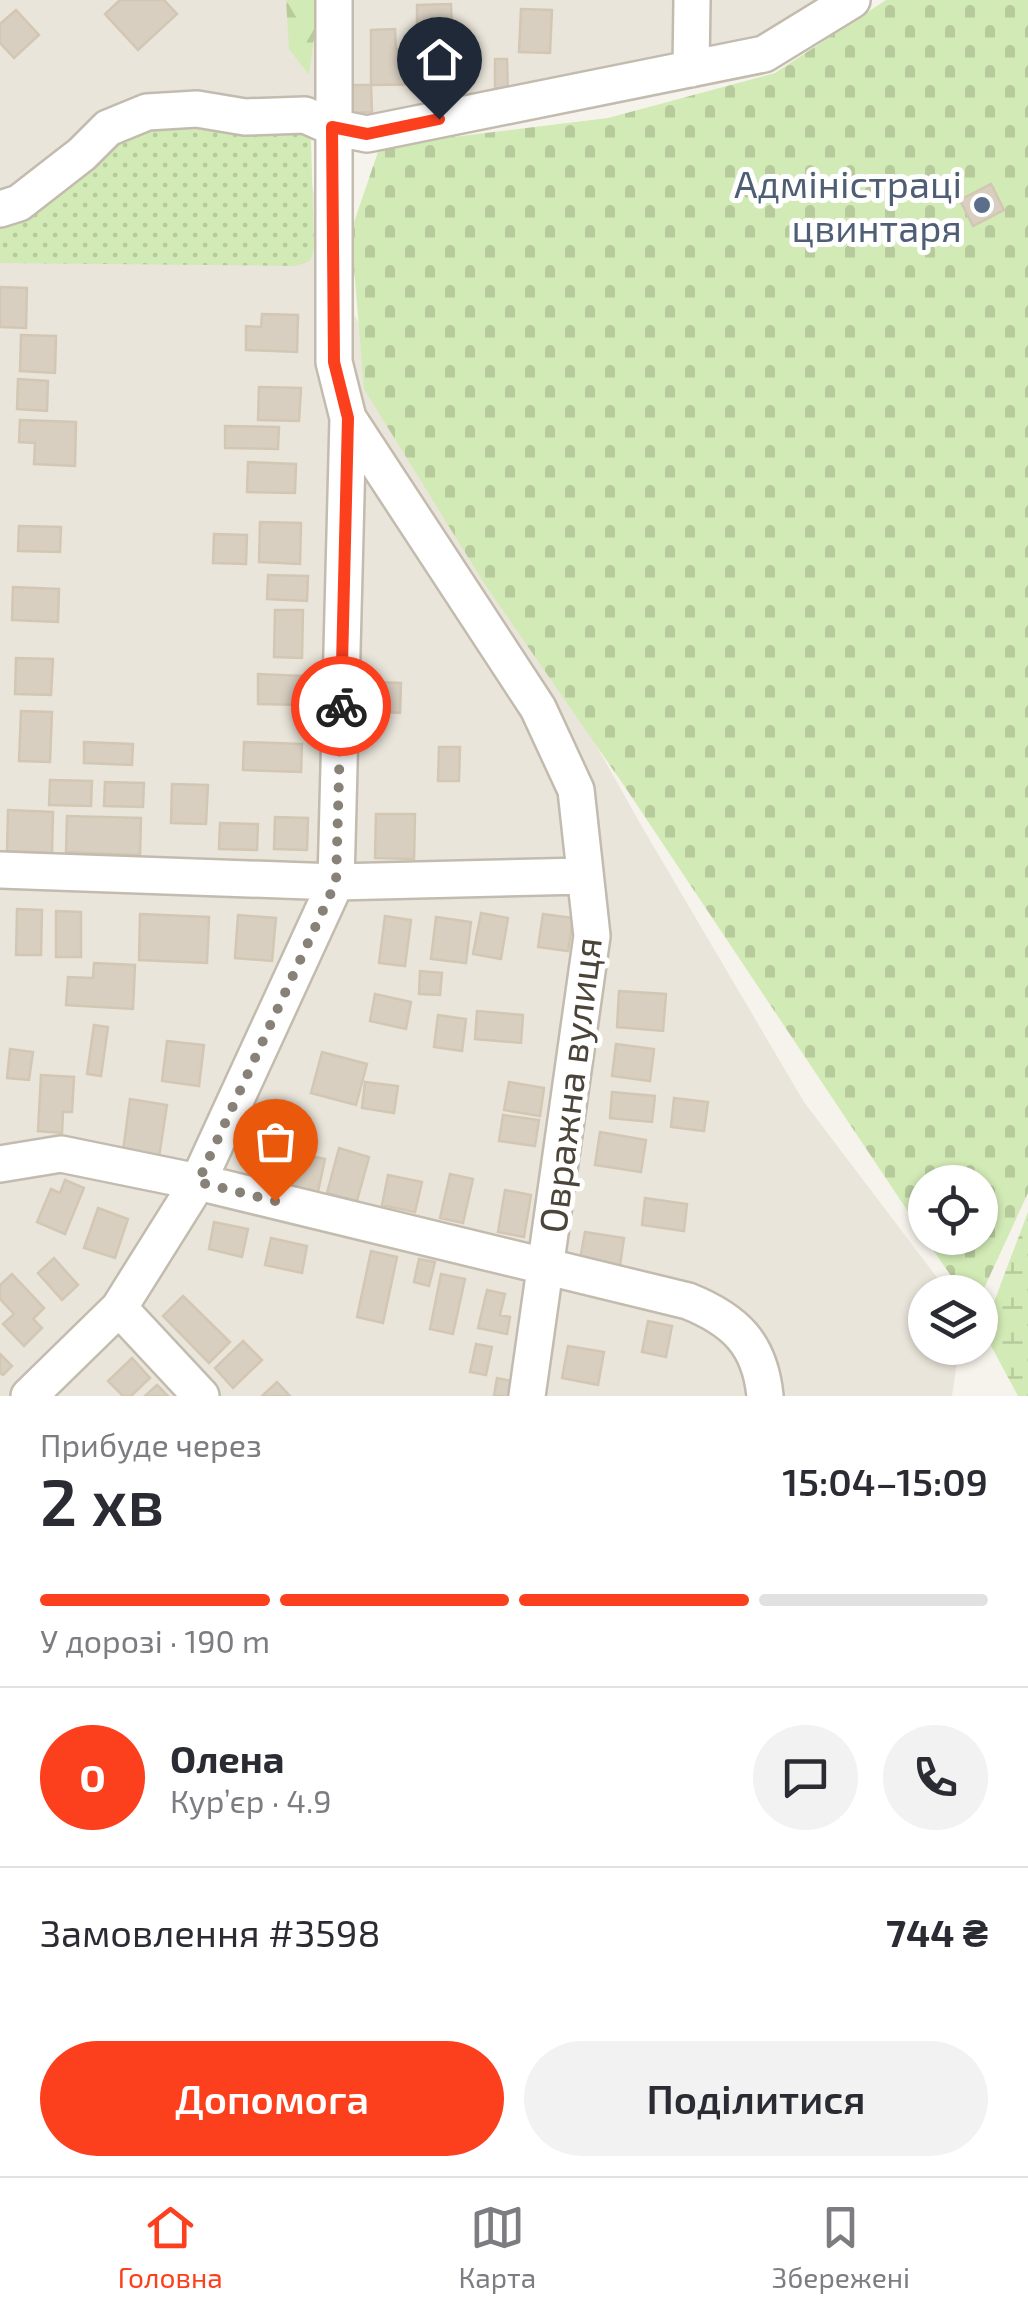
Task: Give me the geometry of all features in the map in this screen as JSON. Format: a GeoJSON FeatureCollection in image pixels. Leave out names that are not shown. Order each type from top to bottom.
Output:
{"type":"FeatureCollection","features":[{"type":"Feature","properties":{"kind":"street"},"geometry":{"type":"LineString","coordinates":[[29,1396],[119,1308],[198,1182],[336,882],[348,418],[334,362],[334,0]]}},
{"type":"Feature","properties":{"kind":"street"},"geometry":{"type":"LineString","coordinates":[[691,69],[692,0]]}},
{"type":"Feature","properties":{"kind":"street"},"geometry":{"type":"LineString","coordinates":[[0,210],[19,203],[82,154],[108,128],[147,112],[197,109],[245,117],[305,115],[332,127],[367,134],[764,54],[852,0]]}},
{"type":"Feature","properties":{"kind":"street","name":"Овражна вулиця"},"geometry":{"type":"LineString","coordinates":[[348,418],[538,708],[576,790],[592,936],[527,1396]]}},
{"type":"Feature","properties":{"kind":"street"},"geometry":{"type":"LineString","coordinates":[[0,870],[336,882],[584,876]]}},
{"type":"Feature","properties":{"kind":"street"},"geometry":{"type":"LineString","coordinates":[[0,1164],[60,1154],[198,1182],[688,1301],[731,1322],[758,1360],[764,1396]]}},
{"type":"Feature","properties":{"kind":"street"},"geometry":{"type":"LineString","coordinates":[[119,1308],[201,1396]]}},
{"type":"Feature","properties":{"kind":"shaded area"},"geometry":{"type":"Polygon","coordinates":[[[0,0],[838,0],[802,22],[673,76],[296,130],[343,295],[641,825],[804,1102],[908,1239],[908,1255],[920,1255],[935,1275],[908,1275],[908,1365],[957,1365],[952,1396],[0,1396],[0,0]]]}},
{"type":"Feature","properties":{"kind":"green space"},"geometry":{"type":"Polygon","coordinates":[[[286,0],[319,0],[309,75],[289,49],[286,0]]]}},
{"type":"Feature","properties":{"kind":"green space"},"geometry":{"type":"Polygon","coordinates":[[[886,0],[1028,0],[1028,1193],[990,1275],[950,1275],[937,1255],[998,1255],[998,1165],[908,1165],[908,1212],[484,583],[364,389],[351,231],[380,146],[608,118],[775,73],[886,0]]]}},
{"type":"Feature","properties":{"kind":"green space"},"geometry":{"type":"Polygon","coordinates":[[[136,130],[300,130],[311,140],[314,249],[310,261],[296,266],[0,263],[0,217],[105,146],[136,130]]]}},
{"type":"Feature","properties":{"kind":"green space"},"geometry":{"type":"Polygon","coordinates":[[[1028,1212],[1028,1396],[1018,1396],[998,1359],[998,1291],[1028,1212]]]}},
{"type":"Feature","properties":{"kind":"building"},"geometry":{"type":"Polygon","coordinates":[[[120,0],[164,0],[177,14],[138,50],[105,14],[120,0]]]}},
{"type":"Feature","properties":{"kind":"building"},"geometry":{"type":"Polygon","coordinates":[[[451,4],[452,36],[417,36],[417,5],[451,4]]]}},
{"type":"Feature","properties":{"kind":"building"},"geometry":{"type":"Polygon","coordinates":[[[521,9],[552,10],[550,53],[519,52],[521,9]]]}},
{"type":"Feature","properties":{"kind":"building"},"geometry":{"type":"Polygon","coordinates":[[[16,10],[39,35],[14,58],[0,43],[0,24],[16,10]]]}},
{"type":"Feature","properties":{"kind":"building"},"geometry":{"type":"Polygon","coordinates":[[[395,29],[396,49],[406,49],[407,65],[440,65],[441,84],[371,85],[371,30],[395,29]]]}},
{"type":"Feature","properties":{"kind":"building"},"geometry":{"type":"Polygon","coordinates":[[[495,59],[507,59],[508,95],[495,95],[495,59]]]}},
{"type":"Feature","properties":{"kind":"building"},"geometry":{"type":"Polygon","coordinates":[[[346,85],[371,85],[372,112],[347,113],[346,85]]]}},
{"type":"Feature","properties":{"kind":"building"},"geometry":{"type":"Polygon","coordinates":[[[460,86],[460,101],[435,102],[435,87],[460,86]]]}},
{"type":"Feature","properties":{"kind":"building","name":"Адміністраці цвинтаря"},"geometry":{"type":"Polygon","coordinates":[[[991,184],[1004,210],[973,226],[960,200],[991,184]]]}},
{"type":"Feature","properties":{"kind":"building"},"geometry":{"type":"Polygon","coordinates":[[[0,287],[27,288],[26,328],[0,327],[0,287]]]}},
{"type":"Feature","properties":{"kind":"building"},"geometry":{"type":"Polygon","coordinates":[[[262,314],[298,315],[297,352],[246,350],[246,326],[261,327],[262,314]]]}},
{"type":"Feature","properties":{"kind":"building"},"geometry":{"type":"Polygon","coordinates":[[[21,335],[56,336],[55,373],[20,371],[21,335]]]}},
{"type":"Feature","properties":{"kind":"building"},"geometry":{"type":"Polygon","coordinates":[[[18,379],[48,381],[47,411],[17,409],[18,379]]]}},
{"type":"Feature","properties":{"kind":"building"},"geometry":{"type":"Polygon","coordinates":[[[259,387],[301,388],[299,421],[258,420],[259,387]]]}},
{"type":"Feature","properties":{"kind":"building"},"geometry":{"type":"Polygon","coordinates":[[[20,420],[76,422],[75,466],[34,464],[35,443],[19,442],[20,420]]]}},
{"type":"Feature","properties":{"kind":"building"},"geometry":{"type":"Polygon","coordinates":[[[225,426],[279,427],[278,449],[225,448],[225,426]]]}},
{"type":"Feature","properties":{"kind":"building"},"geometry":{"type":"Polygon","coordinates":[[[248,462],[296,464],[295,493],[247,492],[248,462]]]}},
{"type":"Feature","properties":{"kind":"building"},"geometry":{"type":"Polygon","coordinates":[[[260,522],[301,523],[300,564],[259,562],[260,522]]]}},
{"type":"Feature","properties":{"kind":"building"},"geometry":{"type":"Polygon","coordinates":[[[19,526],[61,527],[60,552],[18,551],[19,526]]]}},
{"type":"Feature","properties":{"kind":"building"},"geometry":{"type":"Polygon","coordinates":[[[214,534],[247,535],[246,564],[213,563],[214,534]]]}},
{"type":"Feature","properties":{"kind":"building"},"geometry":{"type":"Polygon","coordinates":[[[268,575],[308,576],[307,601],[267,599],[268,575]]]}},
{"type":"Feature","properties":{"kind":"building"},"geometry":{"type":"Polygon","coordinates":[[[13,587],[59,589],[58,622],[12,620],[13,587]]]}},
{"type":"Feature","properties":{"kind":"building"},"geometry":{"type":"Polygon","coordinates":[[[275,610],[303,610],[302,658],[274,657],[275,610]]]}},
{"type":"Feature","properties":{"kind":"building"},"geometry":{"type":"Polygon","coordinates":[[[16,658],[53,659],[51,695],[15,694],[16,658]]]}},
{"type":"Feature","properties":{"kind":"building"},"geometry":{"type":"Polygon","coordinates":[[[258,674],[302,676],[301,705],[258,704],[258,674]]]}},
{"type":"Feature","properties":{"kind":"building"},"geometry":{"type":"Polygon","coordinates":[[[374,682],[401,683],[400,713],[373,711],[374,682]]]}},
{"type":"Feature","properties":{"kind":"building"},"geometry":{"type":"Polygon","coordinates":[[[21,711],[52,712],[50,762],[19,761],[21,711]]]}},
{"type":"Feature","properties":{"kind":"building"},"geometry":{"type":"Polygon","coordinates":[[[84,742],[133,744],[132,765],[84,763],[84,742]]]}},
{"type":"Feature","properties":{"kind":"building"},"geometry":{"type":"Polygon","coordinates":[[[244,742],[302,744],[301,772],[243,770],[244,742]]]}},
{"type":"Feature","properties":{"kind":"building"},"geometry":{"type":"Polygon","coordinates":[[[439,747],[460,747],[459,781],[438,781],[439,747]]]}},
{"type":"Feature","properties":{"kind":"building"},"geometry":{"type":"Polygon","coordinates":[[[50,780],[92,781],[91,806],[49,805],[50,780]]]}},
{"type":"Feature","properties":{"kind":"building"},"geometry":{"type":"Polygon","coordinates":[[[105,782],[144,783],[143,807],[104,806],[105,782]]]}},
{"type":"Feature","properties":{"kind":"building"},"geometry":{"type":"Polygon","coordinates":[[[172,784],[208,785],[206,824],[171,823],[172,784]]]}},
{"type":"Feature","properties":{"kind":"building"},"geometry":{"type":"Polygon","coordinates":[[[8,810],[53,812],[52,853],[7,851],[8,810]]]}},
{"type":"Feature","properties":{"kind":"building"},"geometry":{"type":"Polygon","coordinates":[[[376,814],[415,814],[414,859],[375,858],[376,814]]]}},
{"type":"Feature","properties":{"kind":"building"},"geometry":{"type":"Polygon","coordinates":[[[67,816],[141,818],[140,855],[66,852],[67,816]]]}},
{"type":"Feature","properties":{"kind":"building"},"geometry":{"type":"Polygon","coordinates":[[[275,817],[308,818],[307,850],[274,849],[275,817]]]}},
{"type":"Feature","properties":{"kind":"building"},"geometry":{"type":"Polygon","coordinates":[[[220,823],[258,824],[257,850],[219,849],[220,823]]]}},
{"type":"Feature","properties":{"kind":"building"},"geometry":{"type":"Polygon","coordinates":[[[17,909],[42,910],[41,955],[16,955],[17,909]]]}},
{"type":"Feature","properties":{"kind":"building"},"geometry":{"type":"Polygon","coordinates":[[[56,911],[81,912],[81,957],[56,957],[56,911]]]}},
{"type":"Feature","properties":{"kind":"building"},"geometry":{"type":"Polygon","coordinates":[[[481,913],[508,918],[501,959],[473,954],[481,913]]]}},
{"type":"Feature","properties":{"kind":"building"},"geometry":{"type":"Polygon","coordinates":[[[140,914],[209,917],[207,963],[139,960],[140,914]]]}},
{"type":"Feature","properties":{"kind":"building"},"geometry":{"type":"Polygon","coordinates":[[[543,914],[573,918],[568,951],[538,947],[543,914]]]}},
{"type":"Feature","properties":{"kind":"building"},"geometry":{"type":"Polygon","coordinates":[[[238,915],[276,918],[272,961],[235,958],[238,915]]]}},
{"type":"Feature","properties":{"kind":"building"},"geometry":{"type":"Polygon","coordinates":[[[385,916],[411,920],[405,966],[379,963],[385,916]]]}},
{"type":"Feature","properties":{"kind":"building"},"geometry":{"type":"Polygon","coordinates":[[[436,917],[471,922],[466,963],[431,959],[436,917]]]}},
{"type":"Feature","properties":{"kind":"building"},"geometry":{"type":"Polygon","coordinates":[[[94,963],[135,965],[133,1009],[66,1005],[68,977],[93,978],[94,963]]]}},
{"type":"Feature","properties":{"kind":"building"},"geometry":{"type":"Polygon","coordinates":[[[420,971],[442,973],[440,995],[419,994],[420,971]]]}},
{"type":"Feature","properties":{"kind":"building"},"geometry":{"type":"Polygon","coordinates":[[[619,991],[666,994],[663,1031],[617,1027],[619,991]]]}},
{"type":"Feature","properties":{"kind":"building"},"geometry":{"type":"Polygon","coordinates":[[[375,994],[411,1002],[406,1029],[370,1021],[375,994]]]}},
{"type":"Feature","properties":{"kind":"building"},"geometry":{"type":"Polygon","coordinates":[[[477,1011],[523,1015],[521,1043],[475,1039],[477,1011]]]}},
{"type":"Feature","properties":{"kind":"building"},"geometry":{"type":"Polygon","coordinates":[[[438,1015],[466,1019],[462,1051],[434,1047],[438,1015]]]}},
{"type":"Feature","properties":{"kind":"building"},"geometry":{"type":"Polygon","coordinates":[[[94,1025],[108,1027],[101,1076],[87,1074],[94,1025]]]}},
{"type":"Feature","properties":{"kind":"building"},"geometry":{"type":"Polygon","coordinates":[[[167,1041],[204,1045],[199,1086],[162,1081],[167,1041]]]}},
{"type":"Feature","properties":{"kind":"building"},"geometry":{"type":"Polygon","coordinates":[[[616,1044],[654,1049],[650,1081],[612,1076],[616,1044]]]}},
{"type":"Feature","properties":{"kind":"building"},"geometry":{"type":"Polygon","coordinates":[[[10,1049],[33,1052],[29,1080],[7,1078],[10,1049]]]}},
{"type":"Feature","properties":{"kind":"building"},"geometry":{"type":"Polygon","coordinates":[[[322,1052],[367,1064],[356,1105],[311,1093],[322,1052]]]}},
{"type":"Feature","properties":{"kind":"building"},"geometry":{"type":"Polygon","coordinates":[[[41,1075],[74,1077],[72,1112],[63,1112],[62,1133],[38,1131],[41,1075]]]}},
{"type":"Feature","properties":{"kind":"building"},"geometry":{"type":"Polygon","coordinates":[[[365,1082],[398,1086],[394,1113],[362,1108],[365,1082]]]}},
{"type":"Feature","properties":{"kind":"building"},"geometry":{"type":"Polygon","coordinates":[[[509,1082],[544,1088],[540,1116],[504,1110],[509,1082]]]}},
{"type":"Feature","properties":{"kind":"building"},"geometry":{"type":"Polygon","coordinates":[[[612,1092],[655,1096],[652,1122],[610,1118],[612,1092]]]}},
{"type":"Feature","properties":{"kind":"building"},"geometry":{"type":"Polygon","coordinates":[[[674,1098],[708,1102],[704,1131],[671,1127],[674,1098]]]}},
{"type":"Feature","properties":{"kind":"building"},"geometry":{"type":"Polygon","coordinates":[[[130,1099],[167,1105],[159,1157],[123,1151],[130,1099]]]}},
{"type":"Feature","properties":{"kind":"building"},"geometry":{"type":"Polygon","coordinates":[[[503,1115],[539,1120],[535,1146],[499,1141],[503,1115]]]}},
{"type":"Feature","properties":{"kind":"building"},"geometry":{"type":"Polygon","coordinates":[[[600,1132],[646,1140],[641,1172],[595,1165],[600,1132]]]}},
{"type":"Feature","properties":{"kind":"building"},"geometry":{"type":"Polygon","coordinates":[[[339,1148],[369,1157],[357,1201],[327,1193],[339,1148]]]}},
{"type":"Feature","properties":{"kind":"building"},"geometry":{"type":"Polygon","coordinates":[[[284,1150],[325,1159],[318,1192],[277,1182],[284,1150]]]}},
{"type":"Feature","properties":{"kind":"building"},"geometry":{"type":"Polygon","coordinates":[[[450,1174],[473,1179],[463,1223],[440,1218],[450,1174]]]}},
{"type":"Feature","properties":{"kind":"building"},"geometry":{"type":"Polygon","coordinates":[[[388,1175],[422,1182],[415,1212],[382,1205],[388,1175]]]}},
{"type":"Feature","properties":{"kind":"building"},"geometry":{"type":"Polygon","coordinates":[[[65,1180],[84,1188],[65,1234],[37,1222],[51,1189],[60,1193],[65,1180]]]}},
{"type":"Feature","properties":{"kind":"building"},"geometry":{"type":"Polygon","coordinates":[[[505,1190],[531,1195],[524,1237],[498,1232],[505,1190]]]}},
{"type":"Feature","properties":{"kind":"building"},"geometry":{"type":"Polygon","coordinates":[[[645,1198],[687,1204],[684,1231],[642,1225],[645,1198]]]}},
{"type":"Feature","properties":{"kind":"building"},"geometry":{"type":"Polygon","coordinates":[[[98,1208],[128,1219],[115,1258],[84,1248],[98,1208]]]}},
{"type":"Feature","properties":{"kind":"building"},"geometry":{"type":"Polygon","coordinates":[[[214,1222],[248,1229],[242,1257],[209,1249],[214,1222]]]}},
{"type":"Feature","properties":{"kind":"building"},"geometry":{"type":"Polygon","coordinates":[[[585,1232],[624,1238],[620,1266],[580,1259],[585,1232]]]}},
{"type":"Feature","properties":{"kind":"building"},"geometry":{"type":"Polygon","coordinates":[[[271,1238],[307,1246],[302,1273],[265,1265],[271,1238]]]}},
{"type":"Feature","properties":{"kind":"building"},"geometry":{"type":"Polygon","coordinates":[[[371,1251],[397,1257],[383,1323],[357,1317],[371,1251]]]}},
{"type":"Feature","properties":{"kind":"building"},"geometry":{"type":"Polygon","coordinates":[[[54,1258],[78,1285],[62,1300],[38,1273],[54,1258]]]}},
{"type":"Feature","properties":{"kind":"building"},"geometry":{"type":"Polygon","coordinates":[[[419,1259],[435,1262],[429,1286],[414,1282],[419,1259]]]}},
{"type":"Feature","properties":{"kind":"building"},"geometry":{"type":"Polygon","coordinates":[[[12,1274],[44,1308],[33,1319],[42,1328],[24,1346],[3,1324],[14,1314],[0,1299],[0,1285],[12,1274]]]}},
{"type":"Feature","properties":{"kind":"building"},"geometry":{"type":"Polygon","coordinates":[[[441,1274],[465,1279],[453,1334],[430,1329],[441,1274]]]}},
{"type":"Feature","properties":{"kind":"building"},"geometry":{"type":"Polygon","coordinates":[[[487,1290],[505,1294],[500,1315],[510,1317],[507,1334],[478,1328],[487,1290]]]}},
{"type":"Feature","properties":{"kind":"building"},"geometry":{"type":"Polygon","coordinates":[[[183,1296],[230,1342],[209,1363],[163,1316],[183,1296]]]}},
{"type":"Feature","properties":{"kind":"building"},"geometry":{"type":"Polygon","coordinates":[[[648,1321],[672,1326],[666,1357],[642,1352],[648,1321]]]}},
{"type":"Feature","properties":{"kind":"building"},"geometry":{"type":"Polygon","coordinates":[[[243,1341],[262,1360],[233,1388],[215,1368],[243,1341]]]}},
{"type":"Feature","properties":{"kind":"building"},"geometry":{"type":"Polygon","coordinates":[[[476,1344],[492,1347],[486,1375],[470,1372],[476,1344]]]}},
{"type":"Feature","properties":{"kind":"building"},"geometry":{"type":"Polygon","coordinates":[[[568,1346],[604,1352],[598,1385],[562,1378],[568,1346]]]}},
{"type":"Feature","properties":{"kind":"building"},"geometry":{"type":"Polygon","coordinates":[[[0,1354],[12,1366],[3,1375],[0,1373],[0,1354]]]}},
{"type":"Feature","properties":{"kind":"building"},"geometry":{"type":"Polygon","coordinates":[[[132,1358],[150,1378],[131,1396],[123,1396],[108,1381],[132,1358]]]}},
{"type":"Feature","properties":{"kind":"building"},"geometry":{"type":"Polygon","coordinates":[[[497,1378],[511,1381],[508,1396],[494,1396],[497,1378]]]}},
{"type":"Feature","properties":{"kind":"building"},"geometry":{"type":"Polygon","coordinates":[[[277,1382],[290,1396],[262,1396],[277,1382]]]}},
{"type":"Feature","properties":{"kind":"building"},"geometry":{"type":"Polygon","coordinates":[[[157,1385],[168,1396],[145,1396],[157,1385]]]}},
{"type":"Feature","properties":{"kind":"way so far"},"geometry":{"type":"LineString","coordinates":[[275,1201],[198,1182],[336,882],[341,706]]}},
{"type":"Feature","properties":{"kind":"place","name":"Адміністраці цвинтаря"},"geometry":{"type":"Point","coordinates":[982,205]}},
{"type":"Feature","properties":{"kind":"route"},"geometry":{"type":"LineString","coordinates":[[341,706],[348,418],[334,362],[332,127],[367,134],[439,119]]}}]}
